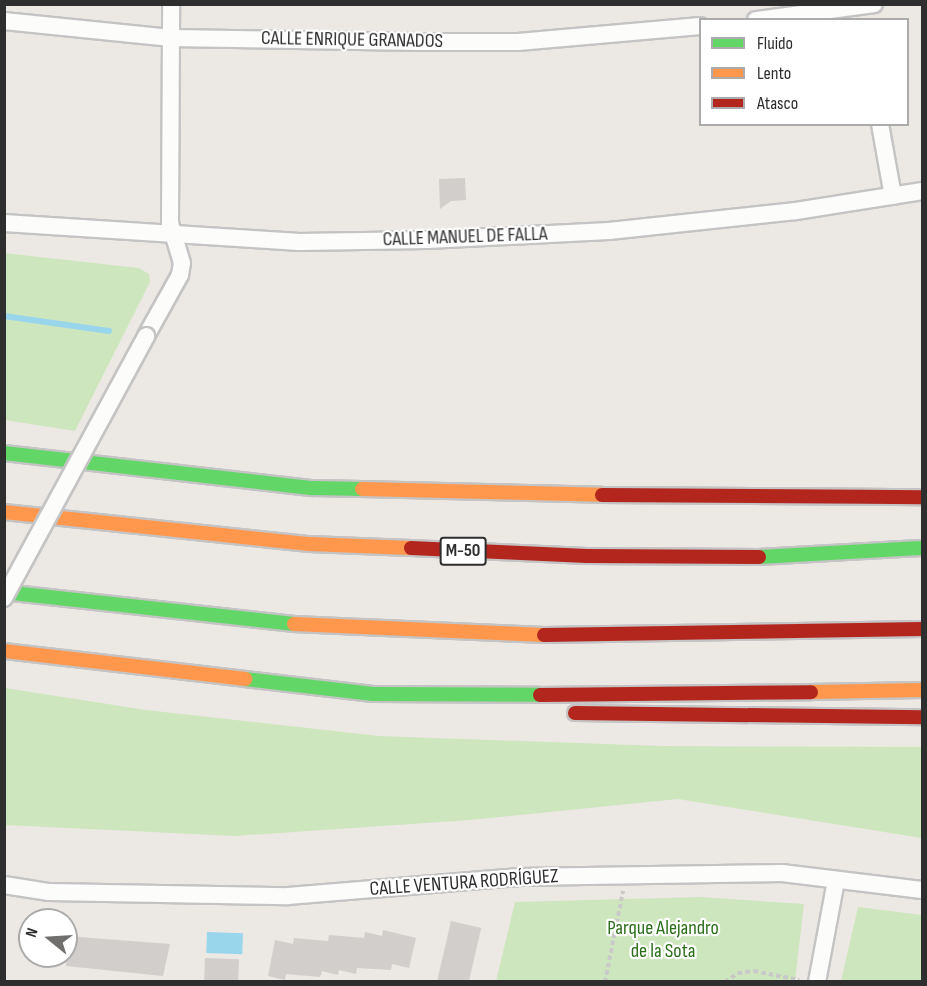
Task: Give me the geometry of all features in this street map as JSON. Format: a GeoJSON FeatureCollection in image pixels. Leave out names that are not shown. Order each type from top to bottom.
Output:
{"type":"FeatureCollection","features":[{"type":"Feature","properties":{"kind":"highway"},"geometry":{"type":"LineString","coordinates":[[4,453],[313,488],[745,499],[922,497]]}},
{"type":"Feature","properties":{"kind":"highway"},"geometry":{"type":"LineString","coordinates":[[745,499],[887,482]]}},
{"type":"Feature","properties":{"kind":"highway","name":"M-50"},"geometry":{"type":"LineString","coordinates":[[4,512],[93,524],[309,544],[564,555],[789,557],[922,548]]}},
{"type":"Feature","properties":{"kind":"highway"},"geometry":{"type":"LineString","coordinates":[[4,592],[310,626],[579,636],[922,629]]}},
{"type":"Feature","properties":{"kind":"highway"},"geometry":{"type":"LineString","coordinates":[[4,651],[373,694],[444,706],[528,710]]}},
{"type":"Feature","properties":{"kind":"highway"},"geometry":{"type":"LineString","coordinates":[[373,694],[687,695],[922,690]]}},
{"type":"Feature","properties":{"kind":"highway"},"geometry":{"type":"LineString","coordinates":[[564,712],[922,717]]}},
{"type":"Feature","properties":{"kind":"street"},"geometry":{"type":"LineString","coordinates":[[4,598],[180,275],[181,251],[170,223],[171,4]]}},
{"type":"Feature","properties":{"kind":"street"},"geometry":{"type":"LineString","coordinates":[[776,18],[864,9]]}},
{"type":"Feature","properties":{"kind":"street","name":"CALLE ENRIQUE GRANADOS"},"geometry":{"type":"LineString","coordinates":[[4,21],[171,38],[518,42],[699,26]]}},
{"type":"Feature","properties":{"kind":"street"},"geometry":{"type":"LineString","coordinates":[[880,126],[892,196]]}},
{"type":"Feature","properties":{"kind":"street","name":"CALLE MANUEL DE FALLA"},"geometry":{"type":"LineString","coordinates":[[4,223],[175,236],[298,242],[595,232],[922,191]]}},
{"type":"Feature","properties":{"kind":"street","name":"CALLE VENTURA RODRÍGUEZ"},"geometry":{"type":"LineString","coordinates":[[4,885],[50,892],[194,897],[288,896],[520,877],[782,873],[922,890]]}},
{"type":"Feature","properties":{"kind":"street"},"geometry":{"type":"LineString","coordinates":[[817,981],[836,880]]}},
{"type":"Feature","properties":{"kind":"path"},"geometry":{"type":"LineString","coordinates":[[605,981],[624,891]]}},
{"type":"Feature","properties":{"kind":"path"},"geometry":{"type":"LineString","coordinates":[[725,981],[738,973],[754,971],[799,980]]}},
{"type":"Feature","properties":{"kind":"green space"},"geometry":{"type":"Polygon","coordinates":[[[4,253],[139,268],[149,274],[150,282],[75,431],[5,420],[4,253]]]}},
{"type":"Feature","properties":{"kind":"green space"},"geometry":{"type":"Polygon","coordinates":[[[5,688],[146,710],[379,736],[662,746],[922,747],[922,838],[678,799],[470,820],[235,836],[5,825],[5,688]]]}},
{"type":"Feature","properties":{"kind":"green space","name":"Parque Alejandro de la Sota"},"geometry":{"type":"Polygon","coordinates":[[[700,897],[804,904],[795,981],[496,981],[515,902],[700,897]]]}},
{"type":"Feature","properties":{"kind":"green space"},"geometry":{"type":"Polygon","coordinates":[[[858,907],[922,915],[922,981],[841,981],[858,907]]]}},
{"type":"Feature","properties":{"kind":"water"},"geometry":{"type":"Polygon","coordinates":[[[207,932],[243,933],[242,954],[206,953],[207,932]]]}},
{"type":"Feature","properties":{"kind":"building"},"geometry":{"type":"Polygon","coordinates":[[[465,178],[466,200],[451,201],[440,209],[439,179],[465,178]]]}},
{"type":"Feature","properties":{"kind":"building"},"geometry":{"type":"Polygon","coordinates":[[[451,921],[481,928],[469,982],[437,980],[451,921]]]}},
{"type":"Feature","properties":{"kind":"building"},"geometry":{"type":"Polygon","coordinates":[[[383,930],[416,938],[409,968],[392,964],[391,970],[357,968],[356,974],[339,970],[338,975],[322,971],[320,977],[286,974],[285,980],[268,976],[275,940],[293,944],[294,938],[328,941],[329,935],[364,938],[365,932],[382,936],[383,930]]]}},
{"type":"Feature","properties":{"kind":"building"},"geometry":{"type":"Polygon","coordinates":[[[78,937],[170,944],[163,976],[78,967],[78,937]]]}},
{"type":"Feature","properties":{"kind":"building"},"geometry":{"type":"Polygon","coordinates":[[[205,958],[239,959],[238,982],[204,981],[205,958]]]}},
{"type":"Feature","properties":{"kind":"waterway"},"geometry":{"type":"LineString","coordinates":[[4,316],[109,331]]}},
{"type":"Feature","properties":{"kind":"traffic: fast"},"geometry":{"type":"LineString","coordinates":[[4,453],[313,488],[362,489]]}},
{"type":"Feature","properties":{"kind":"traffic: fast"},"geometry":{"type":"LineString","coordinates":[[759,557],[922,548]]}},
{"type":"Feature","properties":{"kind":"traffic: fast"},"geometry":{"type":"LineString","coordinates":[[4,592],[294,624]]}},
{"type":"Feature","properties":{"kind":"traffic: fast"},"geometry":{"type":"LineString","coordinates":[[245,679],[373,694],[540,695]]}},
{"type":"Feature","properties":{"kind":"traffic: slow"},"geometry":{"type":"LineString","coordinates":[[362,489],[602,495]]}},
{"type":"Feature","properties":{"kind":"traffic: slow"},"geometry":{"type":"LineString","coordinates":[[4,512],[309,544],[411,548]]}},
{"type":"Feature","properties":{"kind":"traffic: slow"},"geometry":{"type":"LineString","coordinates":[[294,624],[544,635]]}},
{"type":"Feature","properties":{"kind":"traffic: slow"},"geometry":{"type":"LineString","coordinates":[[4,651],[245,679]]}},
{"type":"Feature","properties":{"kind":"traffic: slow"},"geometry":{"type":"LineString","coordinates":[[811,692],[922,690]]}},
{"type":"Feature","properties":{"kind":"traffic: jam"},"geometry":{"type":"LineString","coordinates":[[602,495],[922,497]]}},
{"type":"Feature","properties":{"kind":"traffic: jam"},"geometry":{"type":"LineString","coordinates":[[411,548],[587,556],[759,557]]}},
{"type":"Feature","properties":{"kind":"traffic: jam"},"geometry":{"type":"LineString","coordinates":[[544,635],[922,629]]}},
{"type":"Feature","properties":{"kind":"traffic: jam"},"geometry":{"type":"LineString","coordinates":[[540,695],[811,692]]}},
{"type":"Feature","properties":{"kind":"traffic: jam"},"geometry":{"type":"LineString","coordinates":[[575,713],[922,717]]}}]}
